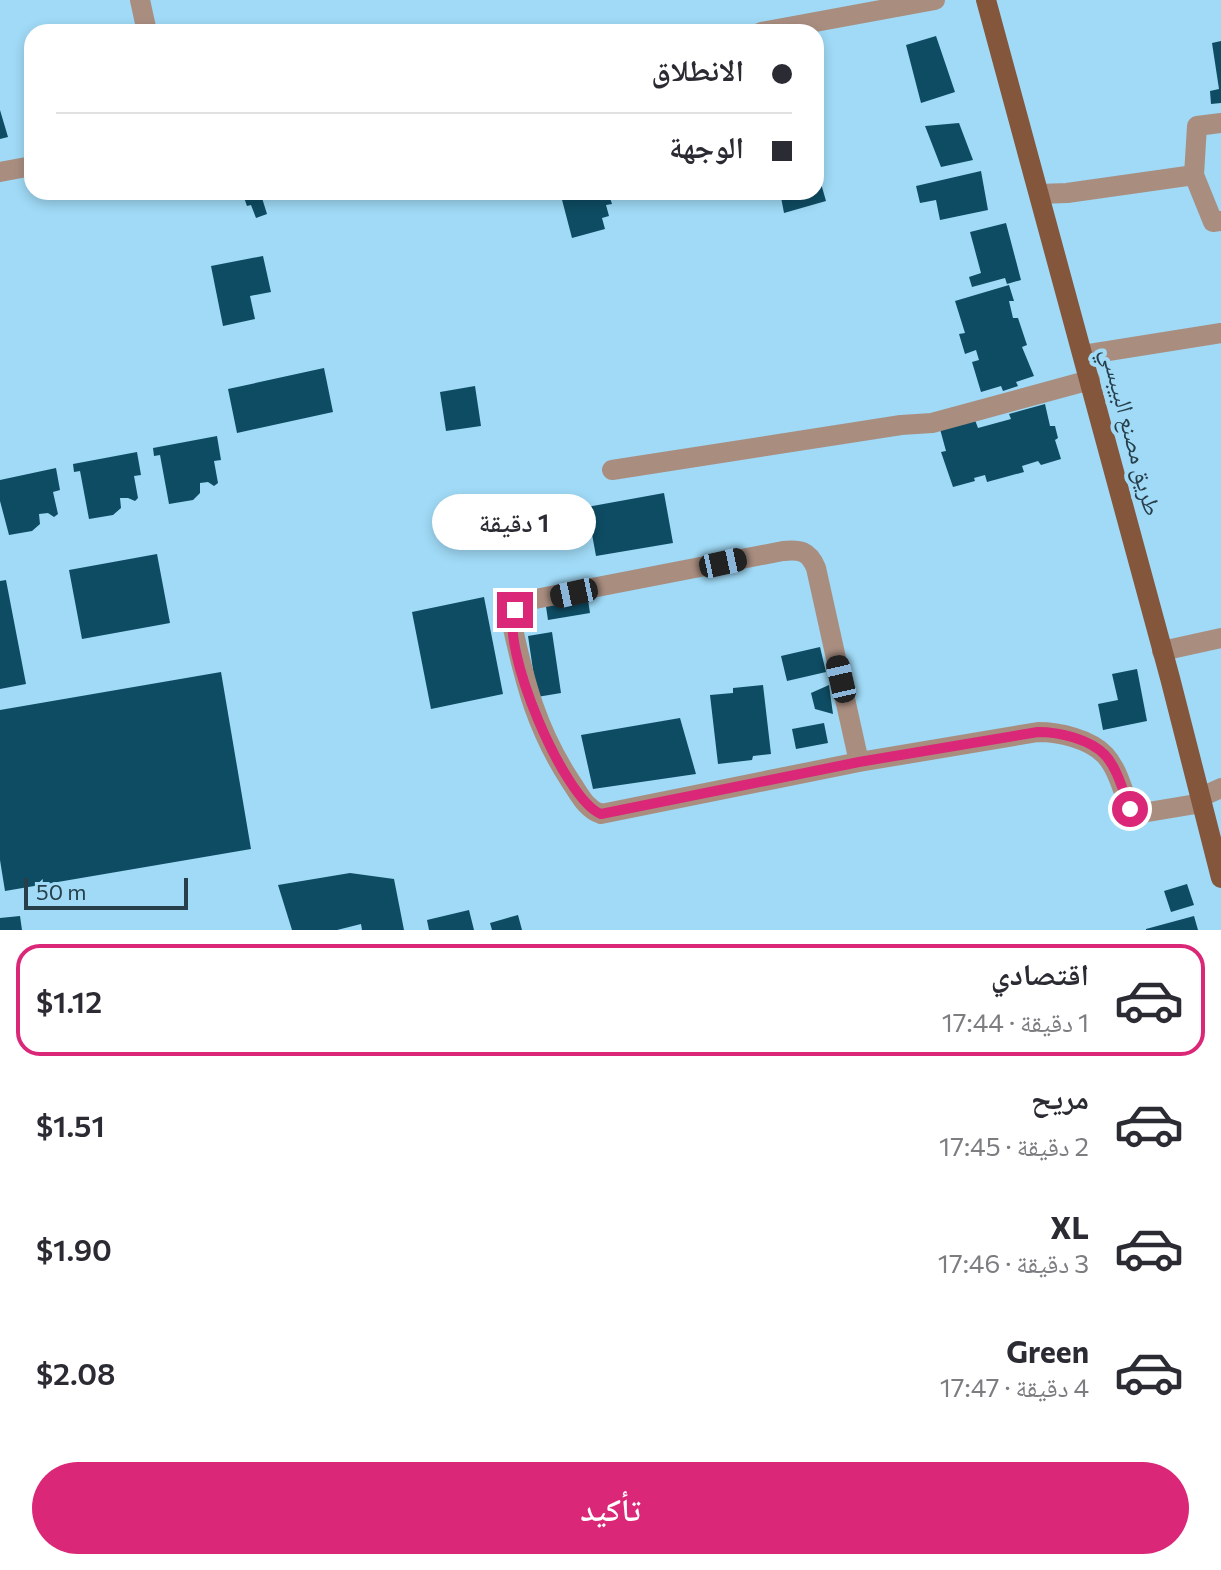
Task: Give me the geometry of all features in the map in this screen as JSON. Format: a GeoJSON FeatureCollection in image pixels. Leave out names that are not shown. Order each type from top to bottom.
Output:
{"type":"FeatureCollection","features":[{"type":"Feature","properties":{"kind":"main road","name":"طريق مصنع البيبسي"},"geometry":{"type":"LineString","coordinates":[[986,0],[1221,878]]}},
{"type":"Feature","properties":{"kind":"street"},"geometry":{"type":"LineString","coordinates":[[140,0],[145,24]]}},
{"type":"Feature","properties":{"kind":"street"},"geometry":{"type":"LineString","coordinates":[[804,24],[935,0]]}},
{"type":"Feature","properties":{"kind":"street"},"geometry":{"type":"LineString","coordinates":[[1221,123],[1197,126],[1194,175],[1213,222],[1221,221]]}},
{"type":"Feature","properties":{"kind":"street"},"geometry":{"type":"LineString","coordinates":[[0,172],[24,168]]}},
{"type":"Feature","properties":{"kind":"street"},"geometry":{"type":"LineString","coordinates":[[1039,194],[1067,193],[1194,175]]}},
{"type":"Feature","properties":{"kind":"street"},"geometry":{"type":"LineString","coordinates":[[1083,355],[1221,333]]}},
{"type":"Feature","properties":{"kind":"street"},"geometry":{"type":"LineString","coordinates":[[612,470],[901,425],[932,423],[1090,380]]}},
{"type":"Feature","properties":{"kind":"street"},"geometry":{"type":"LineString","coordinates":[[859,762],[816,568],[807,553],[796,549],[783,551],[545,600],[530,600],[515,610],[512,616],[526,690],[535,717],[554,756],[594,811],[610,813],[859,762],[984,740],[1056,732],[1100,750],[1107,756],[1130,809],[1136,814],[1201,800],[1221,788]]}},
{"type":"Feature","properties":{"kind":"street"},"geometry":{"type":"LineString","coordinates":[[1162,651],[1221,638]]}},
{"type":"Feature","properties":{"kind":"building"},"geometry":{"type":"Polygon","coordinates":[[[936,36],[955,92],[921,103],[906,45],[936,36]]]}},
{"type":"Feature","properties":{"kind":"building"},"geometry":{"type":"Polygon","coordinates":[[[1221,41],[1221,103],[1211,104],[1210,91],[1219,89],[1212,43],[1221,41]]]}},
{"type":"Feature","properties":{"kind":"building"},"geometry":{"type":"Polygon","coordinates":[[[0,110],[8,137],[0,139],[0,110]]]}},
{"type":"Feature","properties":{"kind":"building"},"geometry":{"type":"Polygon","coordinates":[[[959,123],[973,160],[941,167],[925,126],[959,123]]]}},
{"type":"Feature","properties":{"kind":"building"},"geometry":{"type":"Polygon","coordinates":[[[981,171],[988,210],[940,220],[936,200],[920,203],[916,186],[981,171]]]}},
{"type":"Feature","properties":{"kind":"building"},"geometry":{"type":"Polygon","coordinates":[[[824,194],[826,201],[784,213],[782,200],[824,200],[824,194]]]}},
{"type":"Feature","properties":{"kind":"building"},"geometry":{"type":"Polygon","coordinates":[[[245,200],[263,200],[267,214],[256,218],[251,205],[247,206],[245,200]]]}},
{"type":"Feature","properties":{"kind":"building"},"geometry":{"type":"Polygon","coordinates":[[[562,200],[611,200],[612,204],[606,205],[609,216],[602,218],[605,229],[572,238],[562,200]]]}},
{"type":"Feature","properties":{"kind":"building"},"geometry":{"type":"Polygon","coordinates":[[[1006,223],[1021,280],[1007,284],[1005,278],[972,287],[969,277],[981,273],[970,232],[1006,223]]]}},
{"type":"Feature","properties":{"kind":"building"},"geometry":{"type":"Polygon","coordinates":[[[263,256],[271,292],[250,296],[255,319],[223,326],[211,266],[263,256]]]}},
{"type":"Feature","properties":{"kind":"building"},"geometry":{"type":"Polygon","coordinates":[[[1009,285],[1014,301],[1009,301],[1013,318],[1018,318],[1027,345],[1022,347],[1034,376],[1016,382],[1018,386],[1003,391],[1001,386],[981,392],[972,362],[979,360],[976,350],[965,354],[959,334],[965,333],[955,301],[1009,285]]]}},
{"type":"Feature","properties":{"kind":"building"},"geometry":{"type":"Polygon","coordinates":[[[324,368],[333,412],[237,433],[228,389],[324,368]]]}},
{"type":"Feature","properties":{"kind":"building"},"geometry":{"type":"Polygon","coordinates":[[[475,386],[481,426],[446,431],[440,392],[475,386]]]}},
{"type":"Feature","properties":{"kind":"building"},"geometry":{"type":"Polygon","coordinates":[[[1045,404],[1050,426],[1055,426],[1058,438],[1055,440],[1061,459],[1041,465],[1038,461],[1022,466],[1024,472],[987,482],[985,475],[953,487],[941,452],[946,451],[940,429],[975,420],[978,428],[1011,419],[1009,414],[1045,404]]]}},
{"type":"Feature","properties":{"kind":"building"},"geometry":{"type":"Polygon","coordinates":[[[217,436],[221,460],[214,461],[218,483],[214,486],[208,482],[200,483],[200,493],[193,500],[169,504],[160,455],[154,456],[153,448],[217,436]]]}},
{"type":"Feature","properties":{"kind":"building"},"geometry":{"type":"Polygon","coordinates":[[[137,452],[141,475],[134,476],[138,498],[135,501],[120,498],[121,508],[113,515],[89,519],[80,471],[74,472],[73,464],[137,452]]]}},
{"type":"Feature","properties":{"kind":"building"},"geometry":{"type":"Polygon","coordinates":[[[56,468],[60,490],[53,492],[58,514],[54,517],[48,513],[39,514],[40,524],[32,531],[9,535],[0,501],[0,480],[56,468]]]}},
{"type":"Feature","properties":{"kind":"building"},"geometry":{"type":"Polygon","coordinates":[[[664,493],[673,543],[596,556],[587,507],[664,493]]]}},
{"type":"Feature","properties":{"kind":"building"},"geometry":{"type":"Polygon","coordinates":[[[157,554],[170,623],[82,639],[69,570],[157,554]]]}},
{"type":"Feature","properties":{"kind":"building"},"geometry":{"type":"Polygon","coordinates":[[[6,580],[26,684],[0,689],[0,581],[6,580]]]}},
{"type":"Feature","properties":{"kind":"building"},"geometry":{"type":"Polygon","coordinates":[[[587,593],[590,613],[548,620],[545,600],[587,593]]]}},
{"type":"Feature","properties":{"kind":"building"},"geometry":{"type":"Polygon","coordinates":[[[484,597],[503,694],[431,709],[412,612],[484,597]]]}},
{"type":"Feature","properties":{"kind":"building"},"geometry":{"type":"Polygon","coordinates":[[[552,632],[561,693],[537,697],[528,636],[552,632]]]}},
{"type":"Feature","properties":{"kind":"building"},"geometry":{"type":"Polygon","coordinates":[[[820,647],[826,672],[787,681],[781,656],[820,647]]]}},
{"type":"Feature","properties":{"kind":"building"},"geometry":{"type":"Polygon","coordinates":[[[1137,669],[1147,721],[1103,730],[1098,704],[1118,700],[1112,674],[1137,669]]]}},
{"type":"Feature","properties":{"kind":"building"},"geometry":{"type":"Polygon","coordinates":[[[221,672],[251,849],[5,891],[0,860],[0,710],[221,672]]]}},
{"type":"Feature","properties":{"kind":"building"},"geometry":{"type":"Polygon","coordinates":[[[763,685],[771,754],[718,764],[710,695],[733,693],[733,688],[763,685]]]}},
{"type":"Feature","properties":{"kind":"building"},"geometry":{"type":"Polygon","coordinates":[[[829,685],[833,714],[815,709],[811,693],[829,685]]]}},
{"type":"Feature","properties":{"kind":"building"},"geometry":{"type":"Polygon","coordinates":[[[680,718],[696,774],[593,789],[581,735],[680,718]]]}},
{"type":"Feature","properties":{"kind":"building"},"geometry":{"type":"Polygon","coordinates":[[[824,723],[828,743],[796,749],[792,729],[824,723]]]}},
{"type":"Feature","properties":{"kind":"building"},"geometry":{"type":"Polygon","coordinates":[[[350,873],[394,879],[404,930],[362,930],[361,924],[337,930],[292,930],[278,885],[350,873]]]}},
{"type":"Feature","properties":{"kind":"building"},"geometry":{"type":"Polygon","coordinates":[[[1187,884],[1194,905],[1171,912],[1164,891],[1187,884]]]}},
{"type":"Feature","properties":{"kind":"building"},"geometry":{"type":"Polygon","coordinates":[[[469,910],[474,930],[429,930],[427,920],[469,910]]]}},
{"type":"Feature","properties":{"kind":"building"},"geometry":{"type":"Polygon","coordinates":[[[518,915],[522,930],[492,930],[490,923],[518,915]]]}},
{"type":"Feature","properties":{"kind":"building"},"geometry":{"type":"Polygon","coordinates":[[[20,916],[22,930],[0,930],[0,918],[20,916]]]}},
{"type":"Feature","properties":{"kind":"building"},"geometry":{"type":"Polygon","coordinates":[[[1194,916],[1198,930],[1146,930],[1146,929],[1194,916]]]}},
{"type":"Feature","properties":{"kind":"route"},"geometry":{"type":"LineString","coordinates":[[515,610],[512,624],[535,717],[554,756],[588,807],[601,814],[859,762],[1038,732],[1056,732],[1100,750],[1114,769],[1130,809]]}}]}
